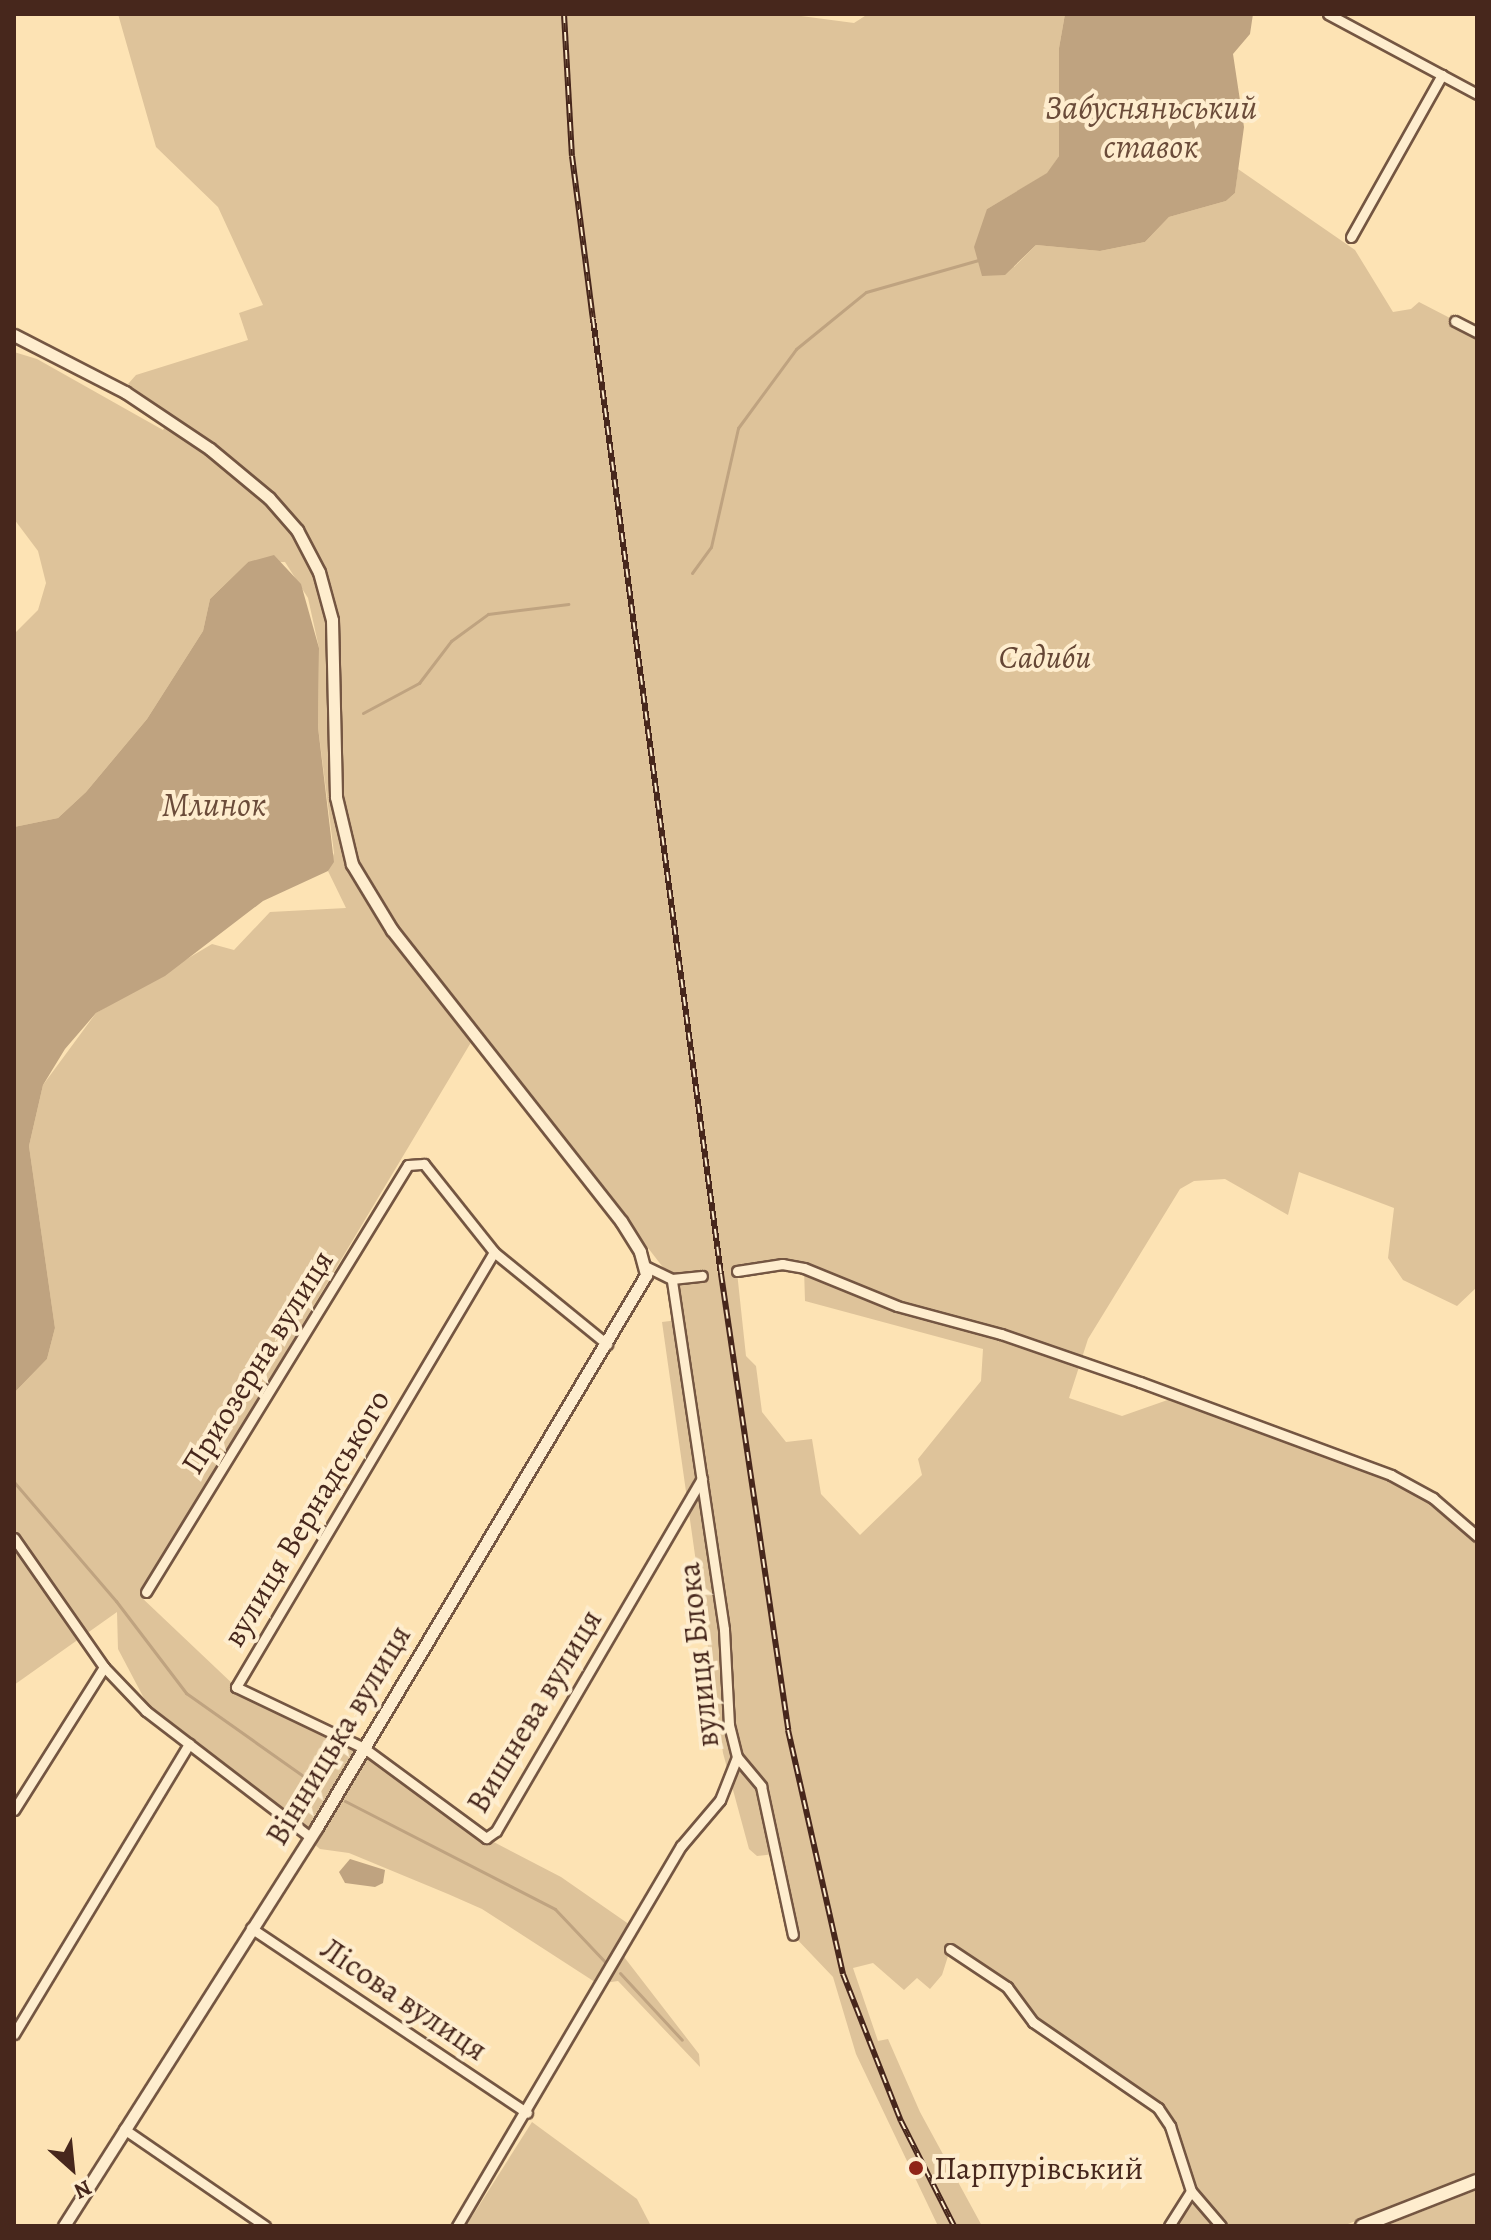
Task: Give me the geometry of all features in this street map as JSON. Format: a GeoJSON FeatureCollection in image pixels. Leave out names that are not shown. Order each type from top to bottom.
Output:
{"type":"FeatureCollection","features":[{"type":"Feature","properties":{"kind":"main road"},"geometry":{"type":"LineString","coordinates":[[1362,2226],[1477,2181]]}},
{"type":"Feature","properties":{"kind":"street"},"geometry":{"type":"LineString","coordinates":[[1328,14],[1477,94]]}},
{"type":"Feature","properties":{"kind":"street"},"geometry":{"type":"LineString","coordinates":[[1351,237],[1442,75]]}},
{"type":"Feature","properties":{"kind":"street"},"geometry":{"type":"LineString","coordinates":[[1455,321],[1477,332]]}},
{"type":"Feature","properties":{"kind":"street"},"geometry":{"type":"LineString","coordinates":[[14,335],[125,392],[210,449],[269,498],[297,530],[319,572],[334,632],[336,797],[352,864],[392,930],[621,1221],[645,1266],[672,1279],[702,1276]]}},
{"type":"Feature","properties":{"kind":"street","name":"Приозерна вулиця"},"geometry":{"type":"LineString","coordinates":[[146,1592],[408,1165],[415,1161],[424,1164],[494,1252]]}},
{"type":"Feature","properties":{"kind":"street"},"geometry":{"type":"LineString","coordinates":[[494,1252],[607,1344]]}},
{"type":"Feature","properties":{"kind":"street","name":"вулиця Вернадського"},"geometry":{"type":"LineString","coordinates":[[364,1748],[236,1687],[494,1252]]}},
{"type":"Feature","properties":{"kind":"street"},"geometry":{"type":"LineString","coordinates":[[737,1271],[782,1264],[804,1268],[897,1306],[1001,1334],[1140,1382],[1381,1471],[1433,1498],[1477,1536]]}},
{"type":"Feature","properties":{"kind":"street","name":"Вінницька вулиця"},"geometry":{"type":"LineString","coordinates":[[64,2226],[364,1748],[644,1282],[645,1266]]}},
{"type":"Feature","properties":{"kind":"street","name":"вулиця Блока"},"geometry":{"type":"LineString","coordinates":[[457,2226],[527,2113],[681,1846],[720,1800],[737,1757],[729,1725],[724,1629],[672,1279]]}},
{"type":"Feature","properties":{"kind":"street","name":"Вишнева вулиця"},"geometry":{"type":"LineString","coordinates":[[364,1748],[476,1835],[486,1838],[496,1831],[702,1479]]}},
{"type":"Feature","properties":{"kind":"street"},"geometry":{"type":"LineString","coordinates":[[14,1538],[104,1667],[146,1711],[310,1837]]}},
{"type":"Feature","properties":{"kind":"street"},"geometry":{"type":"LineString","coordinates":[[14,1810],[104,1667]]}},
{"type":"Feature","properties":{"kind":"street"},"geometry":{"type":"LineString","coordinates":[[14,2034],[189,1744]]}},
{"type":"Feature","properties":{"kind":"street"},"geometry":{"type":"LineString","coordinates":[[737,1757],[761,1786],[793,1935]]}},
{"type":"Feature","properties":{"kind":"street","name":"Лісова вулиця"},"geometry":{"type":"LineString","coordinates":[[251,1928],[527,2113]]}},
{"type":"Feature","properties":{"kind":"street"},"geometry":{"type":"LineString","coordinates":[[950,1949],[1007,1987],[1033,2022],[1158,2108],[1170,2126],[1191,2191],[1221,2226]]}},
{"type":"Feature","properties":{"kind":"street"},"geometry":{"type":"LineString","coordinates":[[124,2129],[265,2226]]}},
{"type":"Feature","properties":{"kind":"street"},"geometry":{"type":"LineString","coordinates":[[1169,2226],[1191,2191]]}},
{"type":"Feature","properties":{"kind":"green space","name":"Садиби"},"geometry":{"type":"Polygon","coordinates":[[[118,14],[786,14],[854,23],[868,14],[1065,14],[1059,48],[1059,156],[1048,173],[987,209],[1014,267],[1036,245],[1100,251],[1145,242],[1169,217],[1226,201],[1235,193],[1238,169],[1355,250],[1393,312],[1411,309],[1419,302],[1477,332],[1477,1287],[1457,1306],[1403,1280],[1388,1258],[1394,1208],[1299,1172],[1288,1215],[1225,1179],[1194,1181],[1180,1189],[1088,1339],[1069,1398],[1122,1416],[1179,1396],[1361,1462],[1433,1498],[1477,1536],[1477,2172],[1343,2226],[1169,2226],[1191,2191],[1165,2117],[1033,2022],[1013,1992],[950,1950],[942,1975],[930,1989],[917,1978],[904,1990],[873,1963],[853,1968],[878,2041],[888,2039],[920,2112],[982,2226],[938,2226],[856,2054],[833,1977],[793,1935],[774,1854],[757,1856],[749,1849],[723,1753],[662,1322],[678,1320],[672,1279],[479,1029],[140,1596],[236,1687],[364,1748],[486,1838],[561,1877],[633,1927],[621,1953],[699,2054],[700,2067],[618,1981],[598,1984],[482,1909],[349,1853],[320,1849],[147,1704],[118,1649],[117,1612],[14,1685],[14,1393],[47,1359],[55,1328],[29,1146],[43,1085],[96,1013],[212,944],[234,950],[270,912],[346,908],[328,871],[334,853],[318,727],[319,648],[308,598],[285,562],[248,562],[210,599],[203,631],[147,719],[86,792],[58,818],[14,827],[14,634],[38,610],[46,583],[38,551],[14,519],[14,352],[37,359],[163,430],[172,415],[128,384],[136,375],[248,340],[239,313],[263,305],[218,207],[156,147],[118,14]],[[790,1264],[737,1272],[746,1356],[756,1366],[762,1412],[786,1442],[812,1439],[821,1494],[860,1535],[922,1475],[918,1459],[981,1381],[983,1349],[805,1301],[804,1268],[790,1264]]]}},
{"type":"Feature","properties":{"kind":"green space"},"geometry":{"type":"Polygon","coordinates":[[[532,2122],[637,2199],[651,2226],[466,2226],[532,2122]]]}},
{"type":"Feature","properties":{"kind":"green space"},"geometry":{"type":"Polygon","coordinates":[[[1477,2190],[1477,2226],[1385,2226],[1477,2190]]]}},
{"type":"Feature","properties":{"kind":"water","name":"Забусняньський ставок"},"geometry":{"type":"Polygon","coordinates":[[[1065,14],[1253,14],[1250,34],[1233,54],[1244,127],[1235,193],[1226,201],[1169,217],[1145,242],[1100,251],[1036,245],[1005,275],[982,276],[974,247],[987,209],[1047,173],[1059,156],[1059,48],[1065,14]]]}},
{"type":"Feature","properties":{"kind":"water","name":"Млинок"},"geometry":{"type":"Polygon","coordinates":[[[274,555],[301,584],[319,648],[318,727],[334,862],[328,871],[263,901],[165,976],[96,1013],[65,1049],[43,1085],[29,1146],[55,1328],[47,1359],[14,1393],[14,827],[58,818],[86,792],[147,719],[203,631],[210,599],[248,562],[274,555]]]}},
{"type":"Feature","properties":{"kind":"water"},"geometry":{"type":"Polygon","coordinates":[[[350,1859],[385,1870],[383,1883],[375,1887],[345,1883],[339,1872],[350,1859]]]}},
{"type":"Feature","properties":{"kind":"waterway"},"geometry":{"type":"LineString","coordinates":[[692,573],[711,547],[738,428],[796,349],[866,292],[978,260]]}},
{"type":"Feature","properties":{"kind":"waterway"},"geometry":{"type":"LineString","coordinates":[[363,713],[419,683],[451,641],[488,614],[568,604]]}},
{"type":"Feature","properties":{"kind":"waterway"},"geometry":{"type":"LineString","coordinates":[[14,1482],[116,1601],[186,1693],[320,1788]]}},
{"type":"Feature","properties":{"kind":"waterway"},"geometry":{"type":"LineString","coordinates":[[345,1801],[555,1909],[606,1963]]}},
{"type":"Feature","properties":{"kind":"waterway"},"geometry":{"type":"LineString","coordinates":[[620,1973],[682,2040]]}},
{"type":"Feature","properties":{"kind":"railway"},"geometry":{"type":"LineString","coordinates":[[564,14],[572,156],[593,319],[721,1274],[788,1730],[843,1974],[901,2121],[954,2226]]}},
{"type":"Feature","properties":{"kind":"place","name":"Парпурівський"},"geometry":{"type":"Point","coordinates":[916,2168]}}]}
